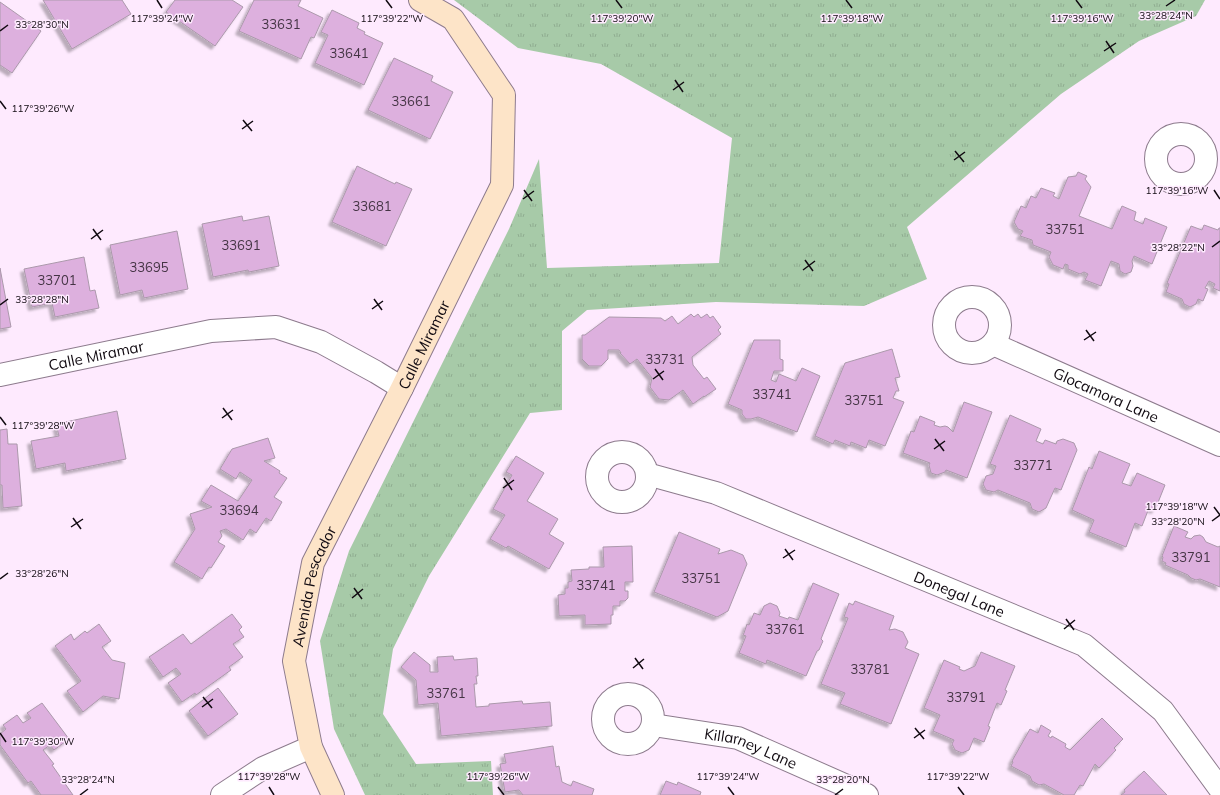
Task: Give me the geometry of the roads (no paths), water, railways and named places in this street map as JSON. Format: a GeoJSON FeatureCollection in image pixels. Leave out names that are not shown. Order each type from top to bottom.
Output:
{"type":"FeatureCollection","features":[{"type":"Feature","properties":{"kind":"street","name":"Calle Miramar"},"geometry":{"type":"LineString","coordinates":[[0,375],[211,331],[276,328],[321,342],[402,388],[502,185],[504,95],[453,19],[420,0]]}},
{"type":"Feature","properties":{"kind":"street","name":"Glocamora Lane"},"geometry":{"type":"LineString","coordinates":[[993,344],[1220,445]]}},
{"type":"Feature","properties":{"kind":"street","name":"Avenida Pescador"},"geometry":{"type":"LineString","coordinates":[[334,795],[311,747],[294,661],[312,563],[402,388]]}},
{"type":"Feature","properties":{"kind":"street","name":"Donegal Lane"},"geometry":{"type":"LineString","coordinates":[[647,474],[716,494],[1084,645],[1163,711],[1220,789]]}},
{"type":"Feature","properties":{"kind":"street","name":"Killarney Lane"},"geometry":{"type":"LineString","coordinates":[[653,725],[738,738],[867,795]]}},
{"type":"Feature","properties":{"kind":"street"},"geometry":{"type":"LineString","coordinates":[[222,795],[262,768],[311,747]]}}]}
